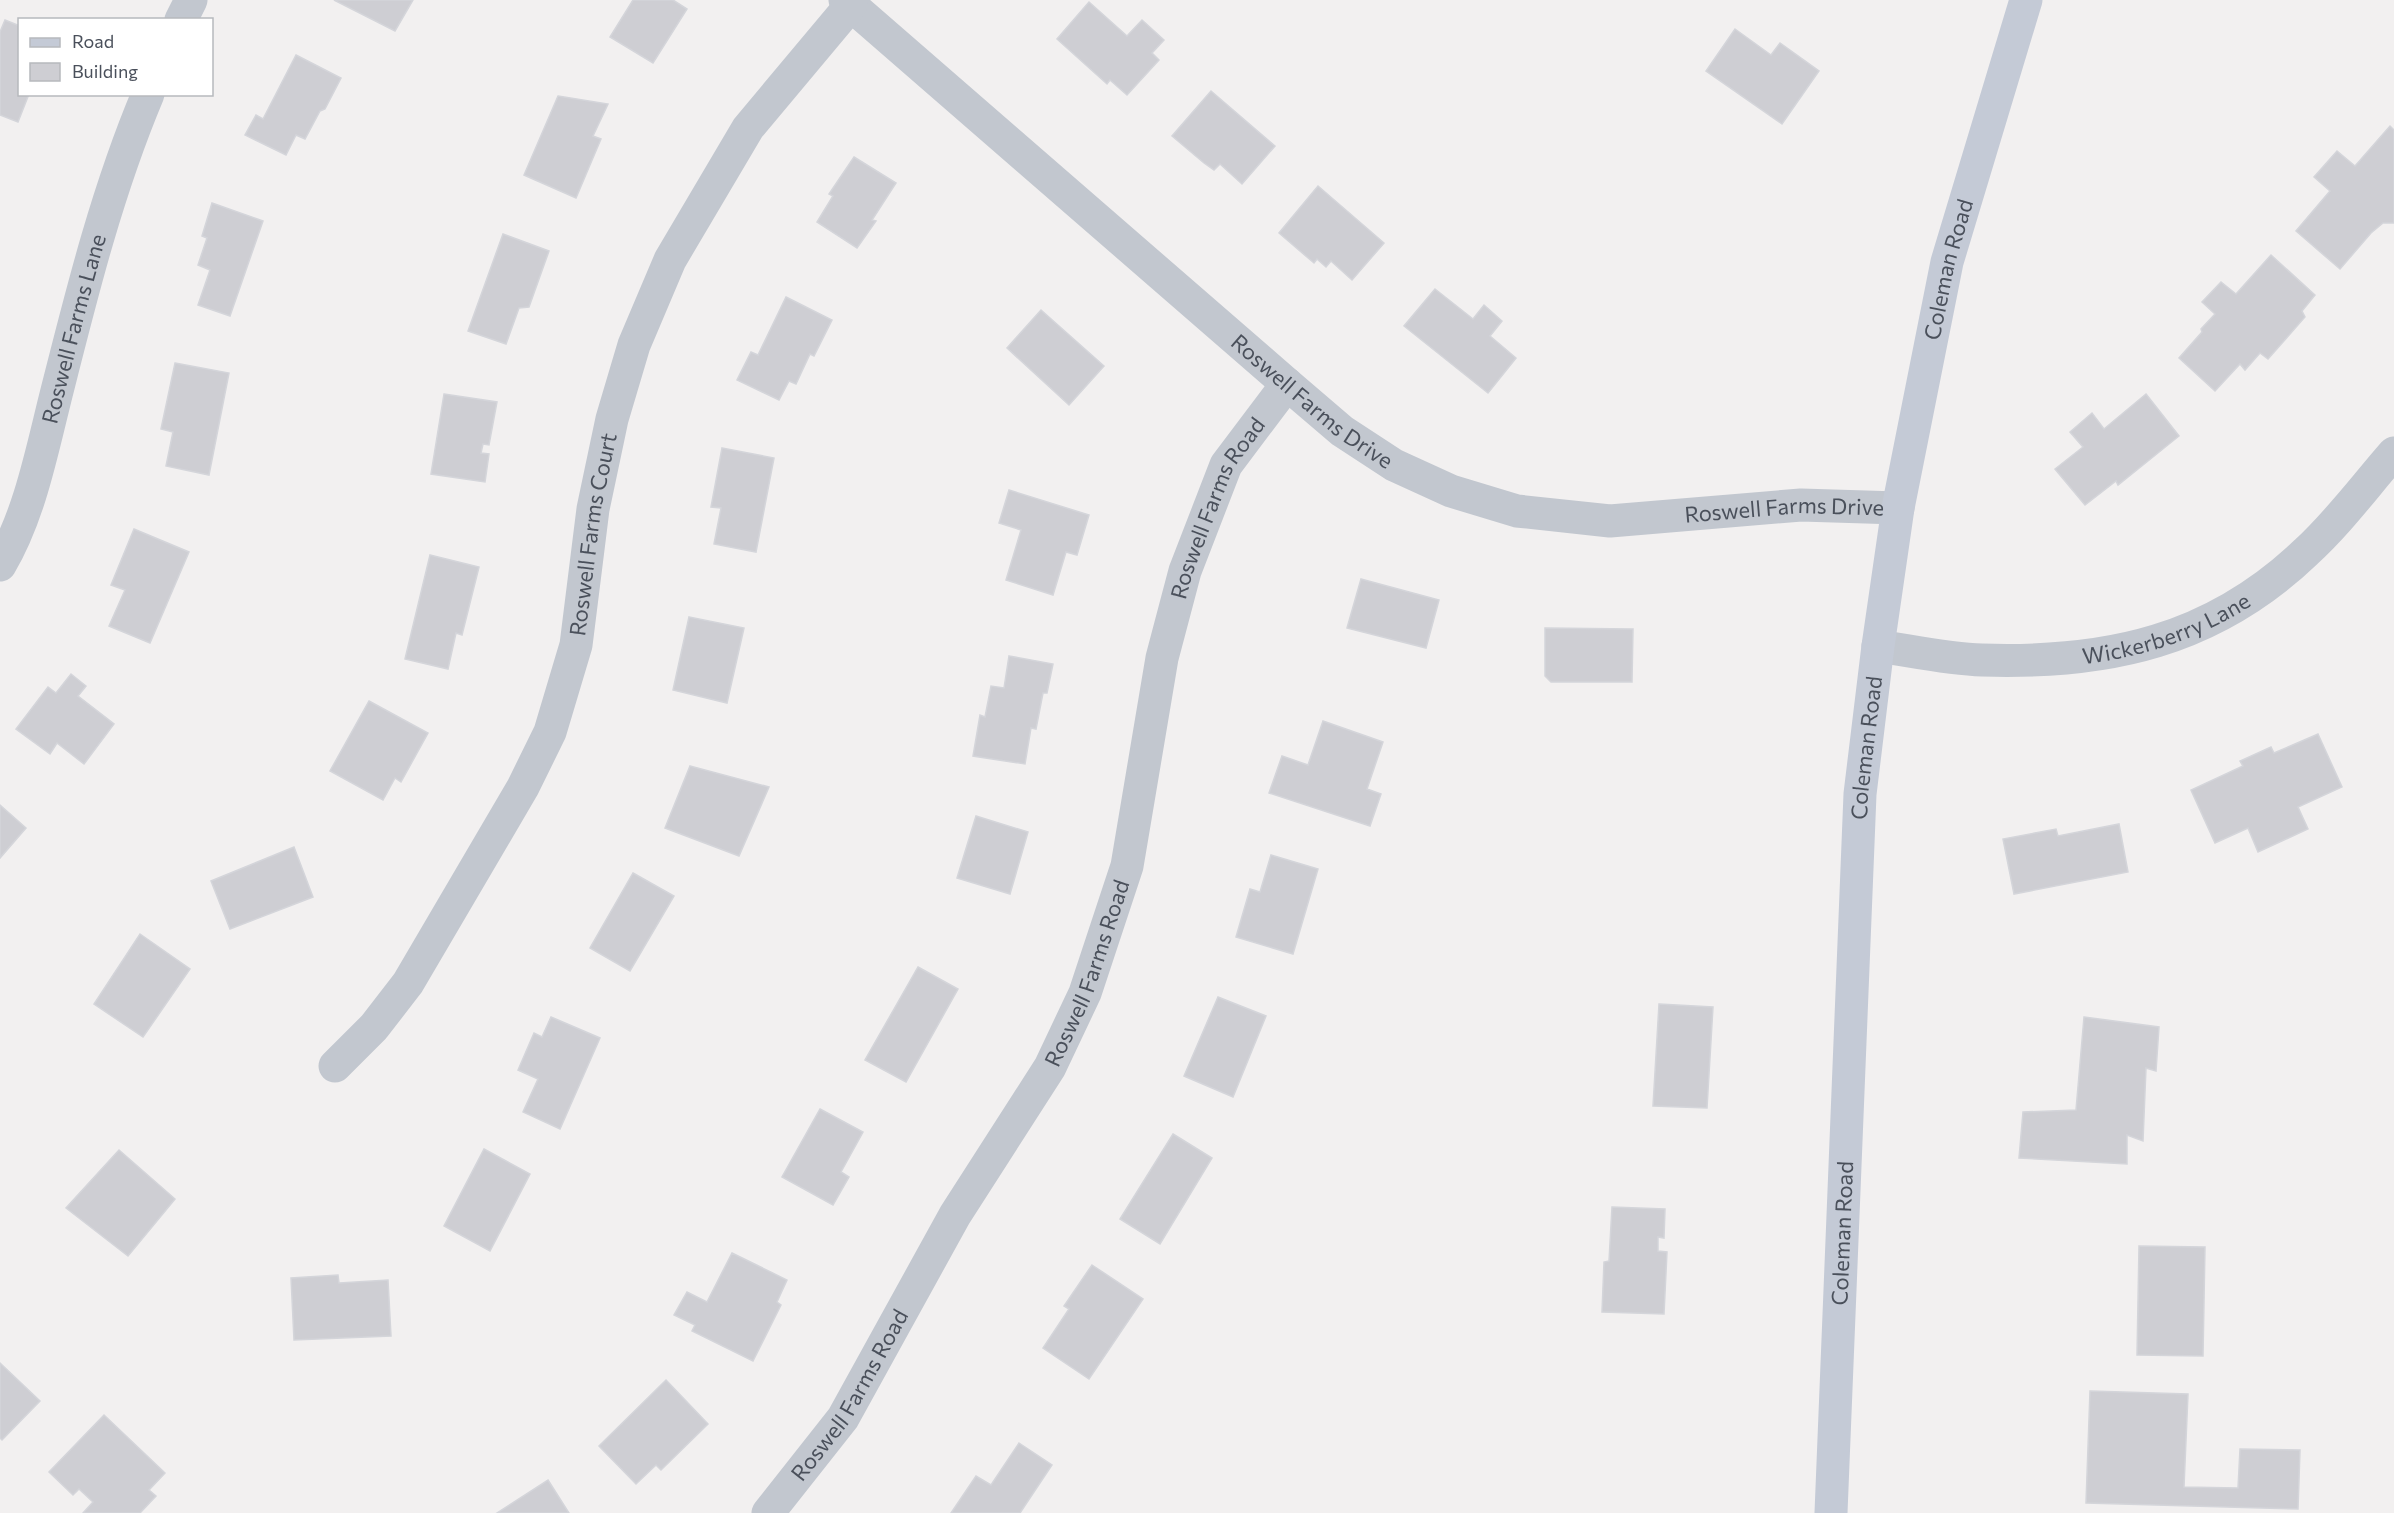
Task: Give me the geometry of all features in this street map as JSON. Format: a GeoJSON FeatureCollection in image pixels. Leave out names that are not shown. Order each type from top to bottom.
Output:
{"type":"FeatureCollection","features":[{"type":"Feature","properties":{"kind":"street"},"geometry":{"type":"LineString","coordinates":[[182,18],[191,0]]}},
{"type":"Feature","properties":{"kind":"street","name":"Coleman Road"},"geometry":{"type":"LineString","coordinates":[[1831,1513],[1860,794],[1878,646],[1898,508],[1947,262],[2026,0]]}},
{"type":"Feature","properties":{"kind":"street","name":"Roswell Farms Drive"},"geometry":{"type":"LineString","coordinates":[[848,3],[1342,431],[1394,465],[1451,491],[1517,512],[1610,521],[1801,505],[1898,508]]}},
{"type":"Feature","properties":{"kind":"street","name":"Roswell Farms Court"},"geometry":{"type":"LineString","coordinates":[[335,1066],[374,1027],[408,983],[523,787],[550,732],[576,645],[593,509],[612,419],[634,345],[670,260],[748,128],[848,3]]}},
{"type":"Feature","properties":{"kind":"street","name":"Roswell Farms Lane"},"geometry":{"type":"LineString","coordinates":[[0,565],[28,501],[98,231],[131,134],[147,96]]}},
{"type":"Feature","properties":{"kind":"street","name":"Roswell Farms Road"},"geometry":{"type":"LineString","coordinates":[[768,1513],[843,1418],[955,1215],[1050,1066],[1085,993],[1127,866],[1162,658],[1185,571],[1226,465],[1287,384]]}},
{"type":"Feature","properties":{"kind":"street","name":"Wickerberry Lane"},"geometry":{"type":"LineString","coordinates":[[1878,646],[1980,660],[2066,659],[2124,651],[2175,636],[2223,614],[2267,586],[2307,552],[2394,453]]}},
{"type":"Feature","properties":{"kind":"building"},"geometry":{"type":"Polygon","coordinates":[[[334,0],[413,0],[395,31],[334,0]]]}},
{"type":"Feature","properties":{"kind":"building"},"geometry":{"type":"Polygon","coordinates":[[[633,0],[673,0],[687,9],[653,63],[610,37],[633,0]]]}},
{"type":"Feature","properties":{"kind":"building"},"geometry":{"type":"Polygon","coordinates":[[[1089,2],[1127,36],[1142,20],[1164,40],[1152,53],[1159,60],[1127,95],[1110,80],[1107,84],[1057,39],[1089,2]]]}},
{"type":"Feature","properties":{"kind":"building"},"geometry":{"type":"Polygon","coordinates":[[[5,20],[18,25],[18,96],[28,96],[18,122],[0,115],[0,32],[5,20]]]}},
{"type":"Feature","properties":{"kind":"building"},"geometry":{"type":"Polygon","coordinates":[[[1735,29],[1771,55],[1780,43],[1819,71],[1782,124],[1706,71],[1735,29]]]}},
{"type":"Feature","properties":{"kind":"building"},"geometry":{"type":"Polygon","coordinates":[[[296,55],[341,78],[325,109],[320,111],[305,139],[296,135],[286,155],[245,135],[256,115],[263,119],[296,55]]]}},
{"type":"Feature","properties":{"kind":"building"},"geometry":{"type":"Polygon","coordinates":[[[1211,91],[1275,146],[1242,184],[1220,164],[1214,170],[1172,136],[1211,91]]]}},
{"type":"Feature","properties":{"kind":"building"},"geometry":{"type":"Polygon","coordinates":[[[558,96],[608,104],[593,136],[601,139],[576,198],[524,175],[558,96]]]}},
{"type":"Feature","properties":{"kind":"building"},"geometry":{"type":"Polygon","coordinates":[[[2390,126],[2394,130],[2394,223],[2383,223],[2371,233],[2340,269],[2296,231],[2330,191],[2314,177],[2337,151],[2355,166],[2390,126]]]}},
{"type":"Feature","properties":{"kind":"building"},"geometry":{"type":"Polygon","coordinates":[[[854,157],[896,183],[872,220],[876,221],[857,248],[817,222],[833,196],[829,194],[854,157]]]}},
{"type":"Feature","properties":{"kind":"building"},"geometry":{"type":"Polygon","coordinates":[[[1318,186],[1384,243],[1352,280],[1331,261],[1326,267],[1317,259],[1314,263],[1279,233],[1318,186]]]}},
{"type":"Feature","properties":{"kind":"building"},"geometry":{"type":"Polygon","coordinates":[[[212,203],[263,221],[230,316],[198,305],[210,270],[198,265],[207,238],[202,236],[212,203]]]}},
{"type":"Feature","properties":{"kind":"building"},"geometry":{"type":"Polygon","coordinates":[[[503,234],[549,251],[529,307],[519,308],[506,344],[468,331],[503,234]]]}},
{"type":"Feature","properties":{"kind":"building"},"geometry":{"type":"Polygon","coordinates":[[[2271,255],[2315,295],[2302,311],[2305,317],[2268,359],[2260,353],[2245,370],[2240,364],[2215,391],[2179,358],[2215,314],[2202,302],[2221,282],[2236,294],[2271,255]]]}},
{"type":"Feature","properties":{"kind":"building"},"geometry":{"type":"Polygon","coordinates":[[[1435,289],[1473,319],[1484,305],[1502,321],[1490,336],[1516,358],[1488,393],[1404,326],[1435,289]]]}},
{"type":"Feature","properties":{"kind":"building"},"geometry":{"type":"Polygon","coordinates":[[[786,297],[832,320],[814,356],[810,354],[796,384],[789,381],[779,400],[737,380],[751,352],[758,355],[786,297]]]}},
{"type":"Feature","properties":{"kind":"building"},"geometry":{"type":"Polygon","coordinates":[[[1041,310],[1104,366],[1069,405],[1007,348],[1041,310]]]}},
{"type":"Feature","properties":{"kind":"building"},"geometry":{"type":"Polygon","coordinates":[[[175,363],[229,373],[209,475],[166,466],[173,432],[161,429],[175,363]]]}},
{"type":"Feature","properties":{"kind":"building"},"geometry":{"type":"Polygon","coordinates":[[[444,394],[497,402],[489,445],[483,444],[481,453],[489,454],[485,482],[431,474],[444,394]]]}},
{"type":"Feature","properties":{"kind":"building"},"geometry":{"type":"Polygon","coordinates":[[[2146,394],[2179,436],[2118,485],[2116,481],[2085,505],[2055,469],[2083,447],[2070,432],[2092,413],[2104,429],[2146,394]]]}},
{"type":"Feature","properties":{"kind":"building"},"geometry":{"type":"Polygon","coordinates":[[[722,448],[774,458],[756,552],[714,544],[721,508],[711,507],[722,448]]]}},
{"type":"Feature","properties":{"kind":"building"},"geometry":{"type":"Polygon","coordinates":[[[1009,490],[1089,515],[1077,555],[1066,552],[1053,595],[1006,580],[1021,530],[999,523],[1009,490]]]}},
{"type":"Feature","properties":{"kind":"building"},"geometry":{"type":"Polygon","coordinates":[[[134,529],[189,552],[150,643],[109,626],[125,590],[111,585],[134,529]]]}},
{"type":"Feature","properties":{"kind":"building"},"geometry":{"type":"Polygon","coordinates":[[[430,555],[479,567],[462,635],[456,633],[448,669],[405,659],[430,555]]]}},
{"type":"Feature","properties":{"kind":"building"},"geometry":{"type":"Polygon","coordinates":[[[1361,579],[1439,600],[1426,648],[1347,628],[1361,579]]]}},
{"type":"Feature","properties":{"kind":"building"},"geometry":{"type":"Polygon","coordinates":[[[689,617],[744,628],[727,703],[673,690],[689,617]]]}},
{"type":"Feature","properties":{"kind":"building"},"geometry":{"type":"Polygon","coordinates":[[[1545,628],[1633,629],[1632,682],[1551,682],[1545,676],[1545,628]]]}},
{"type":"Feature","properties":{"kind":"building"},"geometry":{"type":"Polygon","coordinates":[[[1009,656],[1053,664],[1047,693],[1043,693],[1036,729],[1031,728],[1025,764],[973,756],[980,715],[985,717],[991,686],[1004,688],[1009,656]]]}},
{"type":"Feature","properties":{"kind":"building"},"geometry":{"type":"Polygon","coordinates":[[[71,674],[86,686],[78,696],[114,724],[84,764],[57,743],[50,754],[16,729],[48,687],[56,693],[71,674]]]}},
{"type":"Feature","properties":{"kind":"building"},"geometry":{"type":"Polygon","coordinates":[[[369,701],[428,733],[401,782],[395,778],[383,800],[330,771],[369,701]]]}},
{"type":"Feature","properties":{"kind":"building"},"geometry":{"type":"Polygon","coordinates":[[[1323,721],[1383,742],[1367,789],[1381,794],[1370,826],[1269,793],[1282,756],[1308,765],[1323,721]]]}},
{"type":"Feature","properties":{"kind":"building"},"geometry":{"type":"Polygon","coordinates":[[[2318,734],[2342,787],[2298,807],[2308,829],[2258,852],[2248,828],[2215,843],[2191,790],[2243,766],[2240,761],[2271,747],[2274,753],[2318,734]]]}},
{"type":"Feature","properties":{"kind":"building"},"geometry":{"type":"Polygon","coordinates":[[[690,766],[769,787],[739,856],[665,828],[690,766]]]}},
{"type":"Feature","properties":{"kind":"building"},"geometry":{"type":"Polygon","coordinates":[[[0,805],[26,828],[0,858],[0,805]]]}},
{"type":"Feature","properties":{"kind":"building"},"geometry":{"type":"Polygon","coordinates":[[[976,816],[1028,832],[1010,894],[957,878],[976,816]]]}},
{"type":"Feature","properties":{"kind":"building"},"geometry":{"type":"Polygon","coordinates":[[[2119,824],[2128,872],[2014,894],[2003,839],[2056,829],[2058,836],[2119,824]]]}},
{"type":"Feature","properties":{"kind":"building"},"geometry":{"type":"Polygon","coordinates":[[[294,847],[313,897],[230,929],[211,881],[294,847]]]}},
{"type":"Feature","properties":{"kind":"building"},"geometry":{"type":"Polygon","coordinates":[[[1271,855],[1318,869],[1293,954],[1236,937],[1250,889],[1260,892],[1271,855]]]}},
{"type":"Feature","properties":{"kind":"building"},"geometry":{"type":"Polygon","coordinates":[[[633,873],[674,896],[630,971],[590,948],[633,873]]]}},
{"type":"Feature","properties":{"kind":"building"},"geometry":{"type":"Polygon","coordinates":[[[140,934],[190,969],[143,1037],[94,1004],[140,934]]]}},
{"type":"Feature","properties":{"kind":"building"},"geometry":{"type":"Polygon","coordinates":[[[918,967],[958,989],[906,1082],[865,1060],[918,967]]]}},
{"type":"Feature","properties":{"kind":"building"},"geometry":{"type":"Polygon","coordinates":[[[1218,997],[1266,1016],[1233,1097],[1184,1076],[1218,997]]]}},
{"type":"Feature","properties":{"kind":"building"},"geometry":{"type":"Polygon","coordinates":[[[1659,1004],[1713,1007],[1707,1108],[1653,1106],[1659,1004]]]}},
{"type":"Feature","properties":{"kind":"building"},"geometry":{"type":"Polygon","coordinates":[[[551,1017],[600,1038],[560,1129],[523,1112],[538,1079],[518,1070],[534,1033],[542,1037],[551,1017]]]}},
{"type":"Feature","properties":{"kind":"building"},"geometry":{"type":"Polygon","coordinates":[[[2084,1017],[2159,1027],[2156,1071],[2146,1068],[2143,1141],[2127,1135],[2127,1164],[2019,1158],[2023,1112],[2076,1110],[2084,1017]]]}},
{"type":"Feature","properties":{"kind":"building"},"geometry":{"type":"Polygon","coordinates":[[[820,1109],[863,1132],[841,1172],[849,1177],[833,1205],[782,1177],[820,1109]]]}},
{"type":"Feature","properties":{"kind":"building"},"geometry":{"type":"Polygon","coordinates":[[[1173,1134],[1212,1158],[1160,1244],[1120,1219],[1173,1134]]]}},
{"type":"Feature","properties":{"kind":"building"},"geometry":{"type":"Polygon","coordinates":[[[484,1149],[530,1174],[490,1251],[444,1226],[484,1149]]]}},
{"type":"Feature","properties":{"kind":"building"},"geometry":{"type":"Polygon","coordinates":[[[119,1150],[175,1199],[128,1256],[66,1208],[119,1150]]]}},
{"type":"Feature","properties":{"kind":"building"},"geometry":{"type":"Polygon","coordinates":[[[1612,1207],[1665,1209],[1664,1238],[1658,1237],[1658,1251],[1667,1252],[1664,1314],[1602,1312],[1604,1262],[1609,1261],[1612,1207]]]}},
{"type":"Feature","properties":{"kind":"building"},"geometry":{"type":"Polygon","coordinates":[[[2139,1246],[2205,1247],[2203,1356],[2137,1355],[2139,1246]]]}},
{"type":"Feature","properties":{"kind":"building"},"geometry":{"type":"Polygon","coordinates":[[[732,1253],[787,1280],[777,1302],[781,1305],[753,1361],[692,1331],[695,1325],[674,1315],[687,1292],[707,1302],[732,1253]]]}},
{"type":"Feature","properties":{"kind":"building"},"geometry":{"type":"Polygon","coordinates":[[[1092,1265],[1143,1299],[1089,1379],[1043,1348],[1069,1309],[1064,1306],[1092,1265]]]}},
{"type":"Feature","properties":{"kind":"building"},"geometry":{"type":"Polygon","coordinates":[[[338,1275],[339,1283],[388,1280],[391,1336],[294,1340],[291,1278],[338,1275]]]}},
{"type":"Feature","properties":{"kind":"building"},"geometry":{"type":"Polygon","coordinates":[[[0,1363],[40,1401],[2,1440],[0,1438],[0,1363]]]}},
{"type":"Feature","properties":{"kind":"building"},"geometry":{"type":"Polygon","coordinates":[[[666,1380],[708,1424],[661,1470],[656,1465],[636,1484],[599,1446],[666,1380]]]}},
{"type":"Feature","properties":{"kind":"building"},"geometry":{"type":"Polygon","coordinates":[[[2090,1391],[2188,1394],[2184,1487],[2238,1488],[2240,1449],[2300,1450],[2298,1509],[2086,1503],[2090,1391]]]}},
{"type":"Feature","properties":{"kind":"building"},"geometry":{"type":"Polygon","coordinates":[[[104,1415],[165,1473],[149,1490],[156,1496],[140,1513],[83,1513],[93,1502],[79,1489],[73,1495],[49,1472],[104,1415]]]}},
{"type":"Feature","properties":{"kind":"building"},"geometry":{"type":"Polygon","coordinates":[[[1019,1443],[1052,1465],[1020,1513],[951,1513],[976,1476],[991,1485],[1019,1443]]]}},
{"type":"Feature","properties":{"kind":"building"},"geometry":{"type":"Polygon","coordinates":[[[548,1480],[569,1513],[497,1513],[548,1480]]]}}]}
